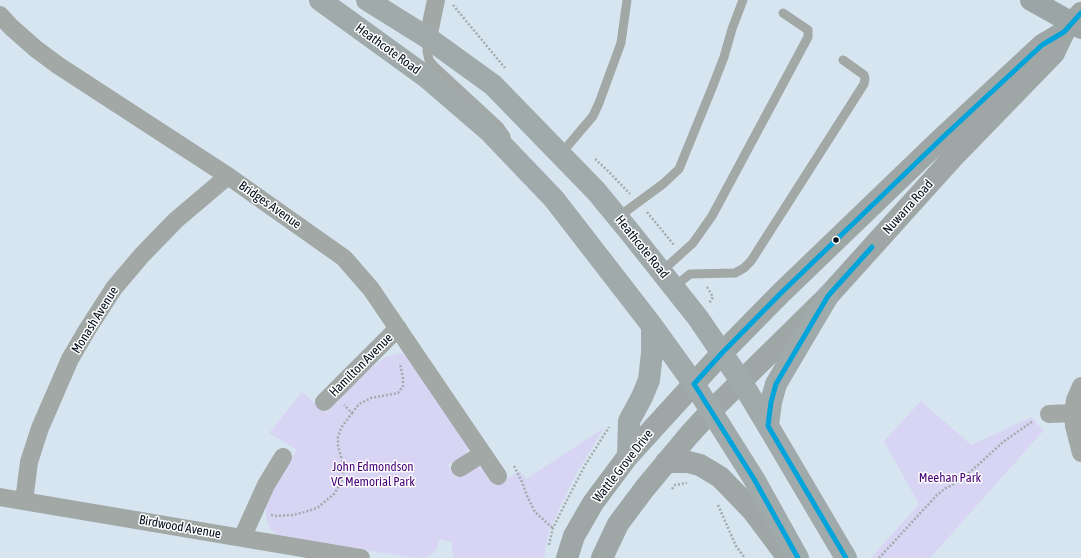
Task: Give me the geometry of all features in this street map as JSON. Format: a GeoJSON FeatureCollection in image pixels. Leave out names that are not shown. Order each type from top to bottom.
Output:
{"type":"FeatureCollection","features":[{"type":"Feature","properties":{"kind":"highway"},"geometry":{"type":"LineString","coordinates":[[1031,0],[1072,30]]}},
{"type":"Feature","properties":{"kind":"main road","name":"Heathcote Road"},"geometry":{"type":"LineString","coordinates":[[320,0],[425,76],[489,131],[554,199],[694,384],[754,479],[798,558]]}},
{"type":"Feature","properties":{"kind":"main road","name":"Heathcote Road"},"geometry":{"type":"LineString","coordinates":[[367,0],[428,38],[493,85],[596,191],[668,279],[698,318],[722,353],[741,381],[846,558]]}},
{"type":"Feature","properties":{"kind":"main road","name":"Nuwarra Road"},"geometry":{"type":"LineString","coordinates":[[711,411],[828,296],[956,154],[1054,53],[1072,30],[1081,13]]}},
{"type":"Feature","properties":{"kind":"main road","name":"Nuwarra Road"},"geometry":{"type":"LineString","coordinates":[[694,384],[781,293],[941,139],[1042,45],[1072,30]]}},
{"type":"Feature","properties":{"kind":"main road"},"geometry":{"type":"LineString","coordinates":[[768,426],[771,402],[776,384],[828,296]]}},
{"type":"Feature","properties":{"kind":"main road"},"geometry":{"type":"LineString","coordinates":[[628,456],[629,421],[649,380],[652,353],[652,327]]}},
{"type":"Feature","properties":{"kind":"main road","name":"Wattle Grove Drive"},"geometry":{"type":"LineString","coordinates":[[567,558],[574,536],[593,503],[628,456],[694,384]]}},
{"type":"Feature","properties":{"kind":"main road"},"geometry":{"type":"LineString","coordinates":[[602,558],[618,524],[666,462],[711,411]]}},
{"type":"Feature","properties":{"kind":"main road"},"geometry":{"type":"LineString","coordinates":[[666,462],[688,462],[697,473],[720,477],[752,510],[788,558]]}},
{"type":"Feature","properties":{"kind":"street"},"geometry":{"type":"LineString","coordinates":[[428,38],[430,1]]}},
{"type":"Feature","properties":{"kind":"street","name":"Bridges Avenue"},"geometry":{"type":"LineString","coordinates":[[0,15],[36,49],[59,66],[228,176],[344,258],[371,289],[498,476]]}},
{"type":"Feature","properties":{"kind":"street","name":"Monash Avenue"},"geometry":{"type":"LineString","coordinates":[[24,501],[29,462],[40,428],[70,359],[87,330],[114,288],[142,255],[176,220],[228,176]]}},
{"type":"Feature","properties":{"kind":"street","name":"Hamilton Avenue"},"geometry":{"type":"LineString","coordinates":[[328,398],[403,336]]}},
{"type":"Feature","properties":{"kind":"street"},"geometry":{"type":"LineString","coordinates":[[1081,386],[1075,400],[1073,413],[1074,426],[1081,452]]}},
{"type":"Feature","properties":{"kind":"street"},"geometry":{"type":"LineString","coordinates":[[1048,414],[1073,413]]}},
{"type":"Feature","properties":{"kind":"street"},"geometry":{"type":"LineString","coordinates":[[460,468],[482,454]]}},
{"type":"Feature","properties":{"kind":"street"},"geometry":{"type":"LineString","coordinates":[[242,538],[266,484],[283,457]]}},
{"type":"Feature","properties":{"kind":"street","name":"Birdwood Avenue"},"geometry":{"type":"LineString","coordinates":[[0,497],[361,558]]}},
{"type":"Feature","properties":{"kind":"lane"},"geometry":{"type":"LineString","coordinates":[[560,155],[593,116],[599,103],[621,43],[627,0]]}},
{"type":"Feature","properties":{"kind":"lane"},"geometry":{"type":"LineString","coordinates":[[618,217],[663,184],[678,169],[712,88],[724,57],[732,29],[744,0]]}},
{"type":"Feature","properties":{"kind":"lane"},"geometry":{"type":"LineString","coordinates":[[668,279],[712,216],[808,37],[808,30],[783,13]]}},
{"type":"Feature","properties":{"kind":"lane"},"geometry":{"type":"LineString","coordinates":[[428,38],[426,50],[429,60],[499,126],[532,176]]}},
{"type":"Feature","properties":{"kind":"lane"},"geometry":{"type":"LineString","coordinates":[[668,279],[690,274],[735,272],[744,268],[751,261],[864,84],[864,75],[843,60]]}},
{"type":"Feature","properties":{"kind":"path"},"geometry":{"type":"LineString","coordinates":[[255,509],[276,516],[293,515],[317,508],[334,494],[341,483],[344,467],[338,446],[338,437],[341,428],[359,404],[371,398],[398,393],[403,386],[400,356],[403,336]]}},
{"type":"Feature","properties":{"kind":"path"},"geometry":{"type":"LineString","coordinates":[[328,398],[352,413]]}},
{"type":"Feature","properties":{"kind":"path"},"geometry":{"type":"LineString","coordinates":[[879,558],[937,495],[946,488],[958,482],[1003,442],[1029,422],[1048,414]]}},
{"type":"Feature","properties":{"kind":"path"},"geometry":{"type":"LineString","coordinates":[[512,464],[522,482],[535,512],[553,528],[584,467],[612,423]]}},
{"type":"Feature","properties":{"kind":"path"},"geometry":{"type":"LineString","coordinates":[[670,491],[675,485],[697,473]]}},
{"type":"Feature","properties":{"kind":"path"},"geometry":{"type":"LineString","coordinates":[[715,500],[736,546],[745,558]]}},
{"type":"Feature","properties":{"kind":"green space","name":"John Edmondson VC Memorial Park"},"geometry":{"type":"Polygon","coordinates":[[[401,353],[413,360],[467,440],[468,449],[464,456],[448,465],[456,478],[476,467],[483,469],[499,484],[520,471],[526,479],[604,428],[576,474],[549,531],[544,558],[454,558],[452,542],[439,539],[435,552],[427,557],[416,558],[281,537],[270,529],[266,517],[266,507],[274,489],[297,450],[269,433],[302,392],[326,413],[357,380],[385,357],[401,353]]]}},
{"type":"Feature","properties":{"kind":"green space","name":"Meehan Park"},"geometry":{"type":"Polygon","coordinates":[[[921,401],[971,445],[1032,417],[1044,430],[930,558],[871,558],[919,504],[884,441],[921,401]]]}},
{"type":"Feature","properties":{"kind":"transit line"},"geometry":{"type":"LineString","coordinates":[[798,558],[754,479],[694,384],[781,293],[941,139],[1042,45],[1064,32],[1081,13]]}},
{"type":"Feature","properties":{"kind":"transit line"},"geometry":{"type":"LineString","coordinates":[[846,558],[768,426],[771,402],[776,384],[828,296],[872,247]]}}]}
